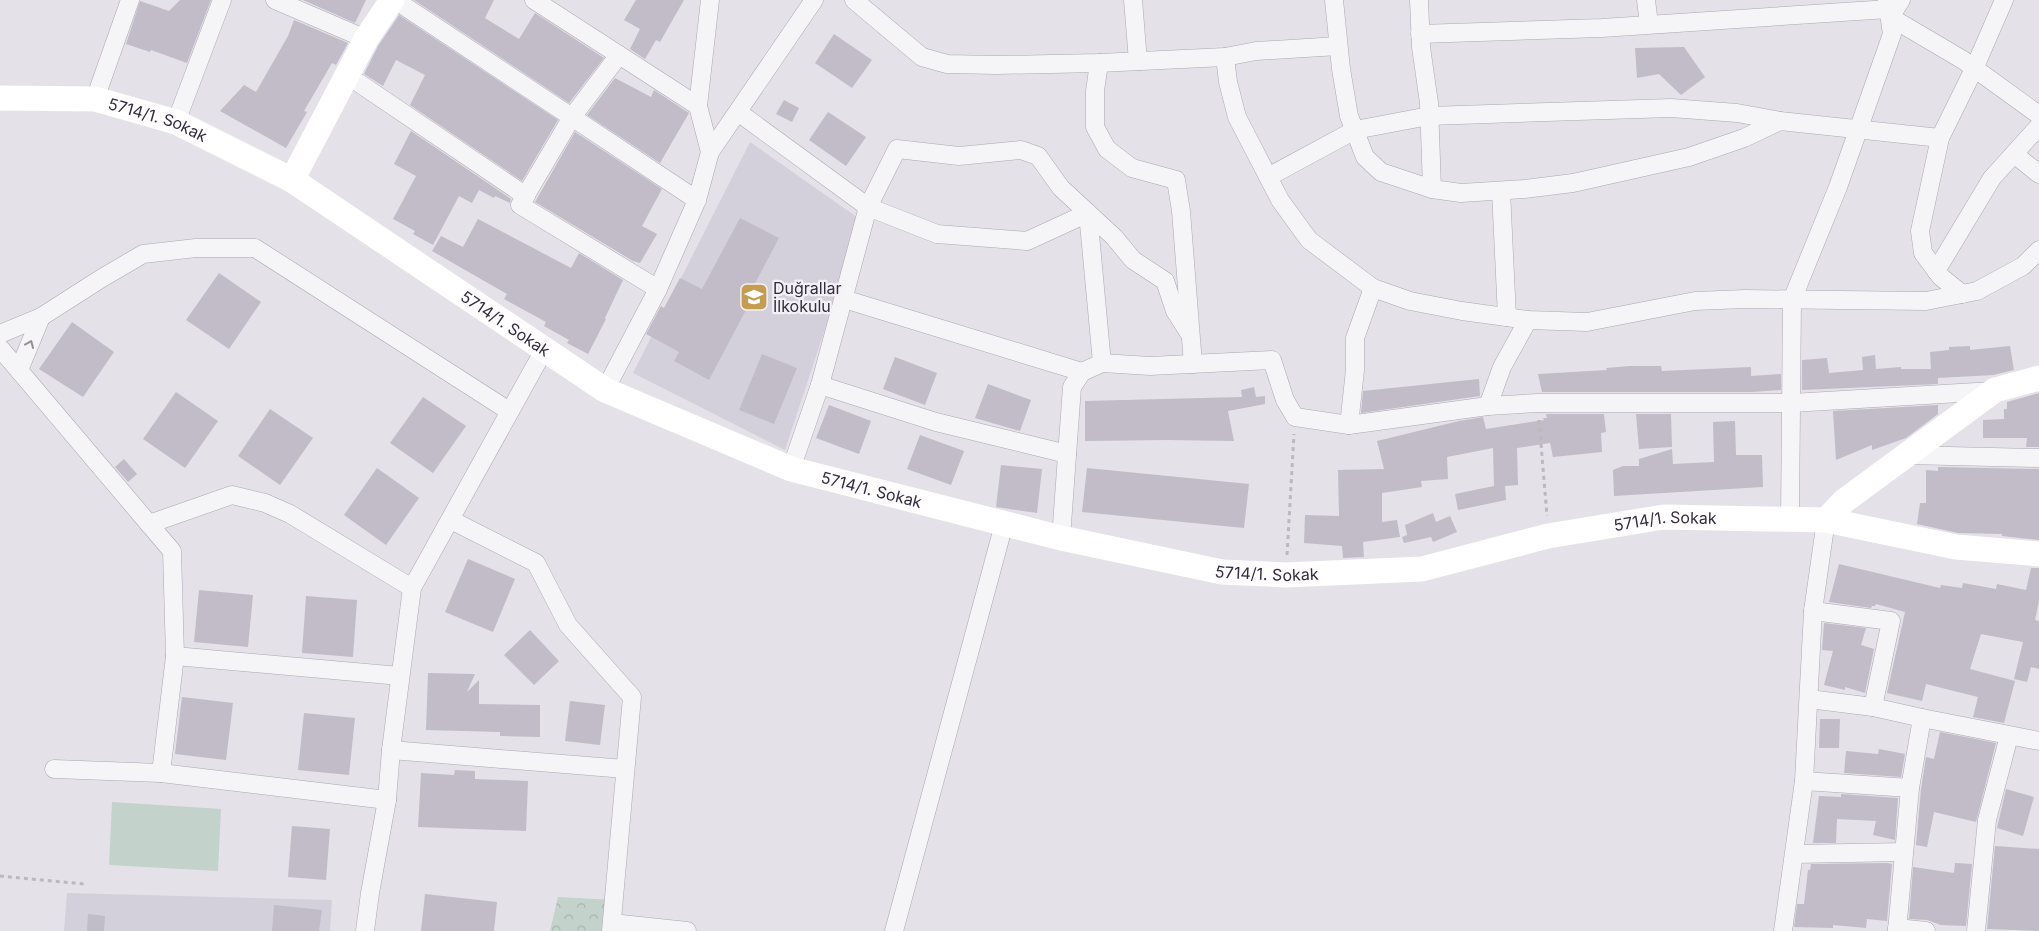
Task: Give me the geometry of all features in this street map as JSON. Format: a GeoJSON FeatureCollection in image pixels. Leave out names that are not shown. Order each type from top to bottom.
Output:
{"type":"FeatureCollection","features":[{"type":"Feature","properties":{"kind":"main road"},"geometry":{"type":"LineString","coordinates":[[292,180],[366,39],[394,0]]}},
{"type":"Feature","properties":{"kind":"main road","name":"5714/1. Sokak"},"geometry":{"type":"LineString","coordinates":[[0,98],[95,99],[176,122],[292,180],[605,390],[791,469],[1061,538],[1222,572],[1286,576],[1422,569],[1548,536],[1664,517],[1826,520],[1956,547],[2039,554]]}},
{"type":"Feature","properties":{"kind":"main road"},"geometry":{"type":"LineString","coordinates":[[1826,520],[1844,501],[1995,390],[2039,378]]}},
{"type":"Feature","properties":{"kind":"street"},"geometry":{"type":"LineString","coordinates":[[95,99],[130,0]]}},
{"type":"Feature","properties":{"kind":"street"},"geometry":{"type":"LineString","coordinates":[[176,122],[222,0]]}},
{"type":"Feature","properties":{"kind":"street"},"geometry":{"type":"LineString","coordinates":[[275,0],[366,39]]}},
{"type":"Feature","properties":{"kind":"street"},"geometry":{"type":"LineString","coordinates":[[394,0],[697,200]]}},
{"type":"Feature","properties":{"kind":"street"},"geometry":{"type":"LineString","coordinates":[[534,0],[698,106]]}},
{"type":"Feature","properties":{"kind":"street"},"geometry":{"type":"LineString","coordinates":[[710,0],[698,106],[710,152]]}},
{"type":"Feature","properties":{"kind":"street"},"geometry":{"type":"LineString","coordinates":[[605,390],[658,289],[697,200],[710,152],[814,0]]}},
{"type":"Feature","properties":{"kind":"street"},"geometry":{"type":"LineString","coordinates":[[854,0],[922,57],[947,64],[1099,63],[1225,57],[1256,52],[1338,46]]}},
{"type":"Feature","properties":{"kind":"street"},"geometry":{"type":"LineString","coordinates":[[1133,0],[1138,61]]}},
{"type":"Feature","properties":{"kind":"street"},"geometry":{"type":"LineString","coordinates":[[1334,0],[1338,46],[1349,116],[1365,157],[1381,172],[1432,189],[1461,193],[1573,183],[1689,156],[1744,138],[1780,121]]}},
{"type":"Feature","properties":{"kind":"street"},"geometry":{"type":"LineString","coordinates":[[1419,0],[1420,34],[1429,116],[1432,189]]}},
{"type":"Feature","properties":{"kind":"street"},"geometry":{"type":"LineString","coordinates":[[1646,0],[1648,24]]}},
{"type":"Feature","properties":{"kind":"street"},"geometry":{"type":"LineString","coordinates":[[1962,294],[1941,277],[1923,253],[1920,231],[1940,138],[1974,69],[2004,0]]}},
{"type":"Feature","properties":{"kind":"street"},"geometry":{"type":"LineString","coordinates":[[1420,34],[1648,24],[1764,8],[1892,6],[1974,69],[2039,115]]}},
{"type":"Feature","properties":{"kind":"street"},"geometry":{"type":"LineString","coordinates":[[1790,518],[1792,300],[1835,196],[1892,34],[1892,6]]}},
{"type":"Feature","properties":{"kind":"street"},"geometry":{"type":"LineString","coordinates":[[619,56],[572,117],[520,205],[658,289]]}},
{"type":"Feature","properties":{"kind":"street"},"geometry":{"type":"LineString","coordinates":[[1225,57],[1228,82],[1237,117],[1280,200],[1310,240],[1374,288],[1410,301],[1528,320],[1587,322],[1695,301],[1745,299],[1926,302],[1977,291],[2023,266],[2039,250]]}},
{"type":"Feature","properties":{"kind":"street"},"geometry":{"type":"LineString","coordinates":[[1099,63],[1095,127],[1107,148],[1132,168],[1176,180],[1184,246],[1189,333],[1193,364]]}},
{"type":"Feature","properties":{"kind":"street"},"geometry":{"type":"LineString","coordinates":[[346,75],[526,196]]}},
{"type":"Feature","properties":{"kind":"street"},"geometry":{"type":"LineString","coordinates":[[1268,177],[1355,130],[1429,116],[1671,108],[1738,113],[1780,121],[1940,138]]}},
{"type":"Feature","properties":{"kind":"street"},"geometry":{"type":"LineString","coordinates":[[738,112],[868,207],[937,234],[1027,241],[1088,213]]}},
{"type":"Feature","properties":{"kind":"street"},"geometry":{"type":"LineString","coordinates":[[1936,271],[1992,178],[2039,126]]}},
{"type":"Feature","properties":{"kind":"street"},"geometry":{"type":"LineString","coordinates":[[791,469],[820,385],[868,207],[897,149],[959,156],[1022,150],[1038,156],[1061,188],[1114,237],[1133,260],[1165,281],[1175,312],[1189,333]]}},
{"type":"Feature","properties":{"kind":"street"},"geometry":{"type":"LineString","coordinates":[[2014,154],[2039,174]]}},
{"type":"Feature","properties":{"kind":"street"},"geometry":{"type":"LineString","coordinates":[[1500,191],[1508,317]]}},
{"type":"Feature","properties":{"kind":"street"},"geometry":{"type":"LineString","coordinates":[[1088,213],[1102,363]]}},
{"type":"Feature","properties":{"kind":"street"},"geometry":{"type":"LineString","coordinates":[[0,334],[41,317],[144,254],[196,248],[255,248],[509,411]]}},
{"type":"Feature","properties":{"kind":"street"},"geometry":{"type":"LineString","coordinates":[[1349,425],[1355,370],[1355,338],[1374,288]]}},
{"type":"Feature","properties":{"kind":"street"},"geometry":{"type":"LineString","coordinates":[[844,299],[1082,372]]}},
{"type":"Feature","properties":{"kind":"street"},"geometry":{"type":"LineString","coordinates":[[19,370],[41,317]]}},
{"type":"Feature","properties":{"kind":"street"},"geometry":{"type":"LineString","coordinates":[[1488,406],[1502,368],[1528,320]]}},
{"type":"Feature","properties":{"kind":"street"},"geometry":{"type":"LineString","coordinates":[[0,348],[172,551],[175,656],[161,773]]}},
{"type":"Feature","properties":{"kind":"street"},"geometry":{"type":"LineString","coordinates":[[365,931],[387,800],[400,676],[412,588],[544,350]]}},
{"type":"Feature","properties":{"kind":"street"},"geometry":{"type":"LineString","coordinates":[[1061,538],[1072,387],[1082,372],[1102,363],[1150,366],[1272,360],[1285,400],[1295,417],[1349,425],[1488,406],[1538,403],[1792,403],[1995,390]]}},
{"type":"Feature","properties":{"kind":"street"},"geometry":{"type":"LineString","coordinates":[[820,385],[936,422],[1067,454]]}},
{"type":"Feature","properties":{"kind":"street"},"geometry":{"type":"LineString","coordinates":[[1907,455],[2039,458]]}},
{"type":"Feature","properties":{"kind":"street"},"geometry":{"type":"LineString","coordinates":[[149,524],[232,495],[265,503],[290,514],[412,588]]}},
{"type":"Feature","properties":{"kind":"street"},"geometry":{"type":"LineString","coordinates":[[451,520],[536,563],[568,625],[632,697],[612,927],[687,931]]}},
{"type":"Feature","properties":{"kind":"street"},"geometry":{"type":"LineString","coordinates":[[1783,931],[1804,781],[1813,611],[1826,520]]}},
{"type":"Feature","properties":{"kind":"street"},"geometry":{"type":"LineString","coordinates":[[894,931],[1004,524]]}},
{"type":"Feature","properties":{"kind":"street"},"geometry":{"type":"LineString","coordinates":[[1813,611],[1891,621],[1873,708]]}},
{"type":"Feature","properties":{"kind":"street"},"geometry":{"type":"LineString","coordinates":[[175,656],[400,676]]}},
{"type":"Feature","properties":{"kind":"street"},"geometry":{"type":"LineString","coordinates":[[1809,700],[1873,708],[2039,741]]}},
{"type":"Feature","properties":{"kind":"street"},"geometry":{"type":"LineString","coordinates":[[1922,718],[1910,788],[1897,930],[1926,931]]}},
{"type":"Feature","properties":{"kind":"street"},"geometry":{"type":"LineString","coordinates":[[1976,931],[1987,820],[2009,736]]}},
{"type":"Feature","properties":{"kind":"street"},"geometry":{"type":"LineString","coordinates":[[392,750],[625,769]]}},
{"type":"Feature","properties":{"kind":"street"},"geometry":{"type":"LineString","coordinates":[[54,768],[161,773],[387,800]]}},
{"type":"Feature","properties":{"kind":"street"},"geometry":{"type":"LineString","coordinates":[[1804,781],[1910,788]]}},
{"type":"Feature","properties":{"kind":"street"},"geometry":{"type":"LineString","coordinates":[[1795,854],[1904,852]]}},
{"type":"Feature","properties":{"kind":"path"},"geometry":{"type":"LineString","coordinates":[[1538,403],[1548,536]]}},
{"type":"Feature","properties":{"kind":"path"},"geometry":{"type":"LineString","coordinates":[[1286,576],[1295,417]]}},
{"type":"Feature","properties":{"kind":"path"},"geometry":{"type":"LineString","coordinates":[[0,876],[84,884]]}},
{"type":"Feature","properties":{"kind":"shaded area","name":"Duğrallar İlkokulu"},"geometry":{"type":"Polygon","coordinates":[[[750,142],[861,220],[785,450],[633,373],[750,142]]]}},
{"type":"Feature","properties":{"kind":"shaded area"},"geometry":{"type":"Polygon","coordinates":[[[67,893],[332,900],[330,931],[64,931],[67,893]]]}},
{"type":"Feature","properties":{"kind":"green space"},"geometry":{"type":"Polygon","coordinates":[[[112,802],[221,809],[218,871],[109,865],[112,802]]]}},
{"type":"Feature","properties":{"kind":"green space"},"geometry":{"type":"Polygon","coordinates":[[[558,897],[614,900],[611,931],[550,931],[558,897]]]}},
{"type":"Feature","properties":{"kind":"building"},"geometry":{"type":"Polygon","coordinates":[[[180,0],[211,0],[187,63],[151,50],[150,52],[126,44],[140,1],[169,11],[180,0]]]}},
{"type":"Feature","properties":{"kind":"building"},"geometry":{"type":"Polygon","coordinates":[[[303,0],[366,0],[355,23],[303,0]]]}},
{"type":"Feature","properties":{"kind":"building"},"geometry":{"type":"Polygon","coordinates":[[[414,0],[494,0],[485,18],[519,39],[535,13],[604,58],[569,103],[414,0]]]}},
{"type":"Feature","properties":{"kind":"building"},"geometry":{"type":"Polygon","coordinates":[[[636,0],[684,0],[660,42],[656,40],[645,59],[630,49],[640,29],[624,20],[636,0]]]}},
{"type":"Feature","properties":{"kind":"building"},"geometry":{"type":"Polygon","coordinates":[[[399,15],[558,120],[522,181],[410,105],[425,75],[396,60],[383,86],[364,74],[378,46],[399,15]]]}},
{"type":"Feature","properties":{"kind":"building"},"geometry":{"type":"Polygon","coordinates":[[[294,20],[348,43],[336,65],[332,63],[304,111],[307,112],[286,148],[220,111],[244,85],[256,92],[288,36],[294,20]]]}},
{"type":"Feature","properties":{"kind":"building"},"geometry":{"type":"Polygon","coordinates":[[[834,34],[872,60],[852,88],[815,63],[834,34]]]}},
{"type":"Feature","properties":{"kind":"building"},"geometry":{"type":"Polygon","coordinates":[[[1684,47],[1705,77],[1681,95],[1659,74],[1637,78],[1635,48],[1684,47]]]}},
{"type":"Feature","properties":{"kind":"building"},"geometry":{"type":"Polygon","coordinates":[[[615,78],[651,97],[654,90],[689,113],[660,163],[587,115],[615,78]]]}},
{"type":"Feature","properties":{"kind":"building"},"geometry":{"type":"Polygon","coordinates":[[[784,100],[799,108],[792,122],[776,114],[784,100]]]}},
{"type":"Feature","properties":{"kind":"building"},"geometry":{"type":"Polygon","coordinates":[[[828,112],[866,137],[846,166],[809,140],[828,112]]]}},
{"type":"Feature","properties":{"kind":"building"},"geometry":{"type":"Polygon","coordinates":[[[411,131],[511,199],[510,203],[495,196],[494,198],[479,190],[472,203],[459,196],[433,245],[413,234],[415,231],[393,219],[416,176],[394,164],[411,131]]]}},
{"type":"Feature","properties":{"kind":"building"},"geometry":{"type":"Polygon","coordinates":[[[575,132],[662,189],[642,226],[657,234],[640,263],[633,261],[535,202],[575,132]]]}},
{"type":"Feature","properties":{"kind":"building"},"geometry":{"type":"Polygon","coordinates":[[[740,218],[779,238],[743,306],[747,308],[709,380],[674,361],[679,352],[646,334],[661,306],[664,308],[680,278],[702,289],[740,218]]]}},
{"type":"Feature","properties":{"kind":"building"},"geometry":{"type":"Polygon","coordinates":[[[478,219],[571,268],[579,253],[623,280],[588,354],[567,343],[569,340],[544,326],[546,322],[504,299],[507,294],[432,251],[441,236],[463,247],[478,219]]]}},
{"type":"Feature","properties":{"kind":"building"},"geometry":{"type":"Polygon","coordinates":[[[219,273],[261,302],[229,349],[186,320],[219,273]]]}},
{"type":"Feature","properties":{"kind":"building"},"geometry":{"type":"Polygon","coordinates":[[[72,322],[114,352],[83,397],[39,369],[72,322]]]}},
{"type":"Feature","properties":{"kind":"building"},"geometry":{"type":"Polygon","coordinates":[[[1970,346],[1970,350],[2010,346],[2014,370],[1993,375],[1938,378],[1938,384],[1802,390],[1802,360],[1827,358],[1829,373],[1863,370],[1862,357],[1875,355],[1876,369],[1901,367],[1901,369],[1931,369],[1930,352],[1949,350],[1949,347],[1970,346]]]}},
{"type":"Feature","properties":{"kind":"building","name":"Duğrallar İlkokulu"},"geometry":{"type":"Polygon","coordinates":[[[762,354],[797,368],[774,424],[739,410],[762,354]]]}},
{"type":"Feature","properties":{"kind":"building"},"geometry":{"type":"Polygon","coordinates":[[[895,357],[937,373],[925,405],[883,389],[895,357]]]}},
{"type":"Feature","properties":{"kind":"building"},"geometry":{"type":"Polygon","coordinates":[[[1661,366],[1662,371],[1751,367],[1751,376],[1781,374],[1781,390],[1752,392],[1542,392],[1538,374],[1607,370],[1606,368],[1661,366]]]}},
{"type":"Feature","properties":{"kind":"building"},"geometry":{"type":"Polygon","coordinates":[[[1479,379],[1480,396],[1361,413],[1363,391],[1479,379]]]}},
{"type":"Feature","properties":{"kind":"building"},"geometry":{"type":"Polygon","coordinates":[[[988,384],[1031,400],[1020,431],[975,418],[988,384]]]}},
{"type":"Feature","properties":{"kind":"building"},"geometry":{"type":"Polygon","coordinates":[[[1254,387],[1256,397],[1265,396],[1265,404],[1228,411],[1234,441],[1085,441],[1085,401],[1242,397],[1241,390],[1254,387]]]}},
{"type":"Feature","properties":{"kind":"building"},"geometry":{"type":"Polygon","coordinates":[[[176,392],[218,421],[185,468],[143,439],[176,392]]]}},
{"type":"Feature","properties":{"kind":"building"},"geometry":{"type":"Polygon","coordinates":[[[2039,393],[2039,447],[2026,447],[2027,438],[1983,438],[1983,420],[2004,419],[2004,409],[2007,409],[2007,402],[2039,393]]]}},
{"type":"Feature","properties":{"kind":"building"},"geometry":{"type":"Polygon","coordinates":[[[423,397],[466,426],[433,473],[390,443],[423,397]]]}},
{"type":"Feature","properties":{"kind":"building"},"geometry":{"type":"Polygon","coordinates":[[[829,405],[871,421],[859,454],[816,438],[829,405]]]}},
{"type":"Feature","properties":{"kind":"building"},"geometry":{"type":"Polygon","coordinates":[[[1938,405],[1938,414],[1906,438],[1872,450],[1872,445],[1836,460],[1833,411],[1938,405]]]}},
{"type":"Feature","properties":{"kind":"building"},"geometry":{"type":"Polygon","coordinates":[[[270,409],[313,438],[280,485],[238,456],[270,409]]]}},
{"type":"Feature","properties":{"kind":"building"},"geometry":{"type":"Polygon","coordinates":[[[1546,414],[1604,414],[1606,432],[1601,433],[1602,452],[1553,457],[1550,443],[1517,448],[1518,485],[1505,486],[1506,500],[1458,510],[1455,494],[1494,486],[1493,448],[1447,457],[1448,479],[1421,481],[1422,487],[1382,493],[1382,522],[1397,520],[1400,537],[1363,542],[1364,557],[1343,558],[1342,546],[1304,543],[1305,515],[1339,516],[1338,470],[1384,469],[1377,441],[1483,417],[1486,429],[1544,420],[1543,418],[1547,418],[1546,414]]]}},
{"type":"Feature","properties":{"kind":"building"},"geometry":{"type":"Polygon","coordinates":[[[1636,414],[1671,414],[1672,447],[1639,449],[1636,414]]]}},
{"type":"Feature","properties":{"kind":"building"},"geometry":{"type":"Polygon","coordinates":[[[1735,421],[1736,455],[1762,455],[1763,487],[1614,496],[1613,470],[1623,466],[1639,466],[1639,459],[1672,449],[1673,464],[1714,462],[1713,422],[1735,421]]]}},
{"type":"Feature","properties":{"kind":"building"},"geometry":{"type":"Polygon","coordinates":[[[920,435],[964,451],[951,485],[907,469],[920,435]]]}},
{"type":"Feature","properties":{"kind":"building"},"geometry":{"type":"Polygon","coordinates":[[[124,459],[137,474],[128,482],[115,467],[124,459]]]}},
{"type":"Feature","properties":{"kind":"building"},"geometry":{"type":"Polygon","coordinates":[[[1001,465],[1042,469],[1037,513],[996,507],[1001,465]]]}},
{"type":"Feature","properties":{"kind":"building"},"geometry":{"type":"Polygon","coordinates":[[[1938,467],[2039,469],[2039,540],[2002,536],[2002,534],[1958,533],[1917,524],[1920,503],[1926,503],[1926,470],[1938,471],[1938,467]]]}},
{"type":"Feature","properties":{"kind":"building"},"geometry":{"type":"Polygon","coordinates":[[[377,468],[419,498],[386,545],[344,515],[377,468]]]}},
{"type":"Feature","properties":{"kind":"building"},"geometry":{"type":"Polygon","coordinates":[[[1087,468],[1249,484],[1244,528],[1082,512],[1087,468]]]}},
{"type":"Feature","properties":{"kind":"building"},"geometry":{"type":"Polygon","coordinates":[[[1433,513],[1436,522],[1450,516],[1457,532],[1433,542],[1431,537],[1404,543],[1402,537],[1407,535],[1405,525],[1433,513]]]}},
{"type":"Feature","properties":{"kind":"building"},"geometry":{"type":"Polygon","coordinates":[[[468,559],[515,579],[493,632],[445,612],[468,559]]]}},
{"type":"Feature","properties":{"kind":"building"},"geometry":{"type":"Polygon","coordinates":[[[1839,564],[1940,588],[1941,585],[1962,588],[1963,583],[1996,589],[1997,584],[2026,590],[2031,568],[2039,568],[2039,601],[2035,620],[2039,621],[2039,669],[2031,667],[2027,682],[2014,679],[2023,642],[1981,634],[1970,669],[2015,681],[2004,723],[1973,717],[1978,697],[1926,684],[1922,701],[1887,693],[1905,612],[1876,604],[1871,608],[1829,602],[1839,564]]]}},
{"type":"Feature","properties":{"kind":"building"},"geometry":{"type":"Polygon","coordinates":[[[199,590],[253,595],[248,647],[194,642],[199,590]]]}},
{"type":"Feature","properties":{"kind":"building"},"geometry":{"type":"Polygon","coordinates":[[[306,596],[357,600],[353,657],[302,653],[306,596]]]}},
{"type":"Feature","properties":{"kind":"building"},"geometry":{"type":"Polygon","coordinates":[[[1824,623],[1866,628],[1861,645],[1874,649],[1865,693],[1845,687],[1845,690],[1824,685],[1833,651],[1822,650],[1824,623]]]}},
{"type":"Feature","properties":{"kind":"building"},"geometry":{"type":"Polygon","coordinates":[[[530,630],[559,661],[534,685],[504,655],[530,630]]]}},
{"type":"Feature","properties":{"kind":"building"},"geometry":{"type":"Polygon","coordinates":[[[428,673],[475,674],[467,692],[479,680],[479,704],[540,705],[540,737],[500,736],[500,732],[426,730],[428,673]]]}},
{"type":"Feature","properties":{"kind":"building"},"geometry":{"type":"Polygon","coordinates":[[[182,697],[233,703],[226,760],[175,754],[182,697]]]}},
{"type":"Feature","properties":{"kind":"building"},"geometry":{"type":"Polygon","coordinates":[[[570,701],[605,705],[600,745],[565,741],[570,701]]]}},
{"type":"Feature","properties":{"kind":"building"},"geometry":{"type":"Polygon","coordinates":[[[304,713],[355,718],[349,775],[298,770],[304,713]]]}},
{"type":"Feature","properties":{"kind":"building"},"geometry":{"type":"Polygon","coordinates":[[[1820,719],[1840,719],[1839,748],[1819,748],[1820,719]]]}},
{"type":"Feature","properties":{"kind":"building"},"geometry":{"type":"Polygon","coordinates":[[[1940,732],[1996,743],[1976,822],[1934,812],[1927,847],[1916,845],[1921,789],[1926,757],[1934,759],[1940,732]]]}},
{"type":"Feature","properties":{"kind":"building"},"geometry":{"type":"Polygon","coordinates":[[[1879,749],[1905,754],[1901,777],[1844,773],[1846,751],[1878,754],[1879,749]]]}},
{"type":"Feature","properties":{"kind":"building"},"geometry":{"type":"Polygon","coordinates":[[[455,770],[475,771],[475,779],[528,781],[526,831],[418,827],[421,773],[454,775],[455,770]]]}},
{"type":"Feature","properties":{"kind":"building"},"geometry":{"type":"Polygon","coordinates":[[[2006,789],[2034,797],[2023,836],[1997,828],[2006,789]]]}},
{"type":"Feature","properties":{"kind":"building"},"geometry":{"type":"Polygon","coordinates":[[[1841,794],[1898,798],[1895,840],[1873,835],[1876,821],[1837,819],[1836,843],[1813,843],[1819,796],[1841,797],[1841,794]]]}},
{"type":"Feature","properties":{"kind":"building"},"geometry":{"type":"Polygon","coordinates":[[[292,826],[330,829],[326,880],[288,877],[292,826]]]}},
{"type":"Feature","properties":{"kind":"building"},"geometry":{"type":"Polygon","coordinates":[[[1995,846],[2039,849],[2039,931],[1987,929],[1995,846]]]}},
{"type":"Feature","properties":{"kind":"building"},"geometry":{"type":"Polygon","coordinates":[[[1955,863],[1972,864],[1966,926],[1941,925],[1927,920],[1909,919],[1913,867],[1954,873],[1955,863]]]}},
{"type":"Feature","properties":{"kind":"building"},"geometry":{"type":"Polygon","coordinates":[[[1811,864],[1892,864],[1887,921],[1867,919],[1866,928],[1833,925],[1833,928],[1794,927],[1797,904],[1804,904],[1808,870],[1810,870],[1811,864]]]}},
{"type":"Feature","properties":{"kind":"building"},"geometry":{"type":"Polygon","coordinates":[[[425,894],[497,902],[494,931],[421,931],[425,894]]]}},
{"type":"Feature","properties":{"kind":"building"},"geometry":{"type":"Polygon","coordinates":[[[274,905],[322,910],[319,931],[272,931],[274,905]]]}},
{"type":"Feature","properties":{"kind":"building"},"geometry":{"type":"Polygon","coordinates":[[[88,914],[105,916],[104,931],[87,931],[88,914]]]}},
{"type":"Feature","properties":{"kind":"place","name":"Duğrallar İlkokulu"},"geometry":{"type":"Point","coordinates":[754,297]}}]}
